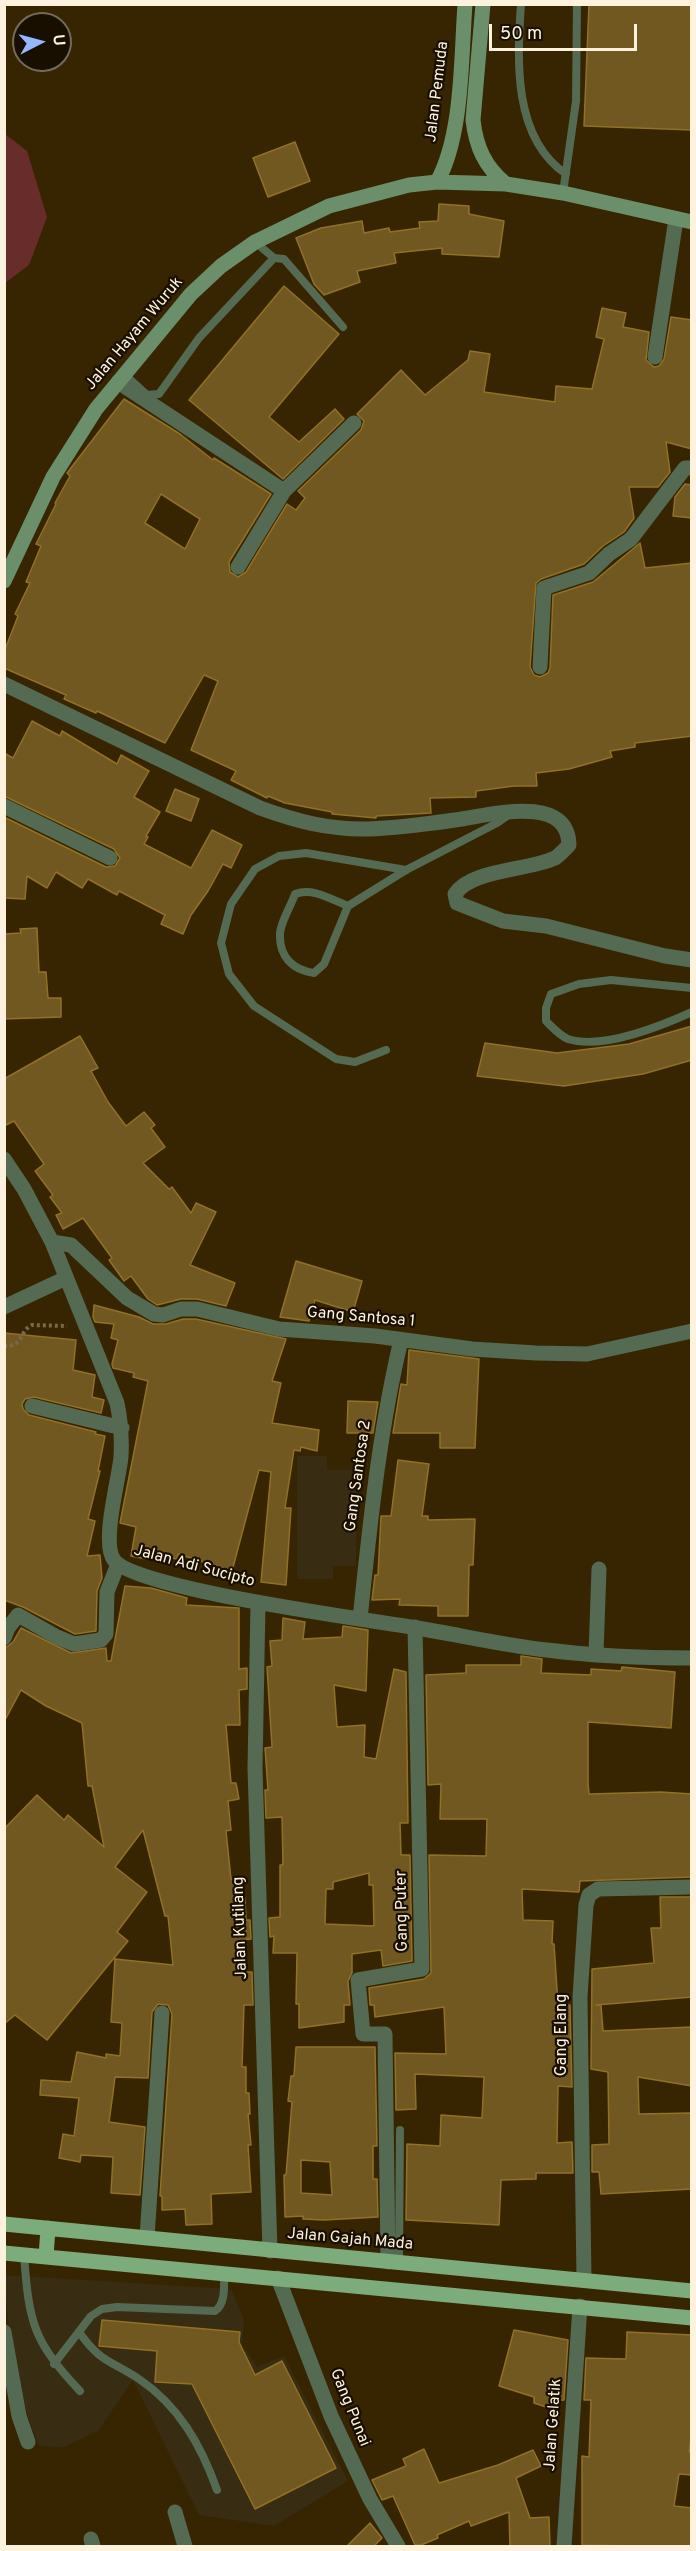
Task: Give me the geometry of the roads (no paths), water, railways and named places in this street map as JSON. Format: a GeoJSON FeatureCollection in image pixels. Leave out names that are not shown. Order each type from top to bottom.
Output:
{"type":"FeatureCollection","features":[{"type":"Feature","properties":{"kind":"main road","name":"Jalan Gajah Mada"},"geometry":{"type":"LineString","coordinates":[[4,2224],[692,2291]]}},
{"type":"Feature","properties":{"kind":"main road"},"geometry":{"type":"LineString","coordinates":[[46,2257],[48,2228]]}},
{"type":"Feature","properties":{"kind":"main road"},"geometry":{"type":"LineString","coordinates":[[4,2253],[692,2318]]}},
{"type":"Feature","properties":{"kind":"street","name":"Jalan Pemuda"},"geometry":{"type":"LineString","coordinates":[[436,182],[446,166],[455,125],[465,4]]}},
{"type":"Feature","properties":{"kind":"street"},"geometry":{"type":"LineString","coordinates":[[483,4],[475,81],[474,129],[483,158],[493,173],[506,184]]}},
{"type":"Feature","properties":{"kind":"street","name":"Jalan Hayam Wuruk"},"geometry":{"type":"LineString","coordinates":[[4,581],[53,477],[96,409],[190,294],[221,266],[255,242],[329,206],[410,185],[436,182],[506,184],[563,193],[692,222]]}},
{"type":"Feature","properties":{"kind":"street"},"geometry":{"type":"LineString","coordinates":[[655,357],[676,219]]}},
{"type":"Feature","properties":{"kind":"street"},"geometry":{"type":"LineString","coordinates":[[121,378],[284,491]]}},
{"type":"Feature","properties":{"kind":"street"},"geometry":{"type":"LineString","coordinates":[[238,567],[284,491],[354,423]]}},
{"type":"Feature","properties":{"kind":"street"},"geometry":{"type":"LineString","coordinates":[[540,667],[544,588],[589,573],[609,554],[631,539],[685,468],[692,468]]}},
{"type":"Feature","properties":{"kind":"street"},"geometry":{"type":"LineString","coordinates":[[4,684],[260,808],[323,828],[368,829],[454,820],[515,810],[540,813],[561,822],[568,834],[569,845],[557,857],[494,874],[461,886],[455,894],[457,903],[503,921],[546,926],[665,956],[692,960]]}},
{"type":"Feature","properties":{"kind":"street"},"geometry":{"type":"LineString","coordinates":[[4,806],[110,858]]}},
{"type":"Feature","properties":{"kind":"street","name":"Jalan Adi Sucipto"},"geometry":{"type":"LineString","coordinates":[[4,1158],[24,1189],[52,1242],[117,1403],[122,1428],[121,1459],[110,1531],[111,1557],[118,1564],[136,1573],[258,1603],[546,1650],[654,1658],[692,1658]]}},
{"type":"Feature","properties":{"kind":"street","name":"Gang Santosa 1"},"geometry":{"type":"LineString","coordinates":[[52,1242],[70,1245],[127,1298],[154,1314],[164,1315],[181,1309],[197,1310],[279,1329],[472,1349],[587,1354],[692,1331]]}},
{"type":"Feature","properties":{"kind":"street"},"geometry":{"type":"LineString","coordinates":[[4,1307],[66,1278]]}},
{"type":"Feature","properties":{"kind":"street","name":"Gang Santosa 2"},"geometry":{"type":"LineString","coordinates":[[360,1619],[375,1476],[390,1386],[401,1340]]}},
{"type":"Feature","properties":{"kind":"street"},"geometry":{"type":"LineString","coordinates":[[32,1406],[122,1428]]}},
{"type":"Feature","properties":{"kind":"street"},"geometry":{"type":"LineString","coordinates":[[4,1638],[18,1615],[74,1644],[101,1640],[106,1634],[107,1592],[118,1564]]}},
{"type":"Feature","properties":{"kind":"street"},"geometry":{"type":"LineString","coordinates":[[596,1654],[599,1569]]}},
{"type":"Feature","properties":{"kind":"street","name":"Jalan Kutilang"},"geometry":{"type":"LineString","coordinates":[[258,1603],[255,1768],[270,2251]]}},
{"type":"Feature","properties":{"kind":"street","name":"Gang Puter"},"geometry":{"type":"LineString","coordinates":[[393,2263],[385,2034],[363,2034],[358,1980],[422,1969],[415,1627]]}},
{"type":"Feature","properties":{"kind":"street","name":"Gang Elang"},"geometry":{"type":"LineString","coordinates":[[584,2280],[580,1997],[586,1905],[589,1895],[598,1889],[692,1887]]}},
{"type":"Feature","properties":{"kind":"street"},"geometry":{"type":"LineString","coordinates":[[147,2237],[162,2013]]}},
{"type":"Feature","properties":{"kind":"street","name":"Gang Punai"},"geometry":{"type":"LineString","coordinates":[[278,2278],[331,2416],[370,2499],[398,2547]]}},
{"type":"Feature","properties":{"kind":"street","name":"Jalan Gelatik"},"geometry":{"type":"LineString","coordinates":[[564,2547],[580,2306]]}},
{"type":"Feature","properties":{"kind":"street"},"geometry":{"type":"LineString","coordinates":[[4,2332],[19,2416],[28,2442]]}},
{"type":"Feature","properties":{"kind":"street"},"geometry":{"type":"LineString","coordinates":[[175,2512],[185,2547]]}},
{"type":"Feature","properties":{"kind":"lane"},"geometry":{"type":"LineString","coordinates":[[521,4],[520,81],[527,119],[533,135],[544,152],[555,167],[566,174]]}},
{"type":"Feature","properties":{"kind":"lane"},"geometry":{"type":"LineString","coordinates":[[563,193],[576,101],[577,4]]}},
{"type":"Feature","properties":{"kind":"lane"},"geometry":{"type":"LineString","coordinates":[[255,242],[274,258],[284,258],[343,327]]}},
{"type":"Feature","properties":{"kind":"lane"},"geometry":{"type":"LineString","coordinates":[[121,378],[147,395],[159,394],[199,338],[274,258]]}},
{"type":"Feature","properties":{"kind":"lane"},"geometry":{"type":"LineString","coordinates":[[348,906],[317,893],[307,891],[295,894],[279,933],[284,956],[300,970],[314,973],[324,964],[348,906],[406,870],[497,823],[515,810]]}},
{"type":"Feature","properties":{"kind":"lane"},"geometry":{"type":"LineString","coordinates":[[386,1050],[355,1062],[336,1059],[326,1054],[254,1006],[229,974],[221,943],[231,904],[255,869],[279,856],[306,853],[406,870]]}},
{"type":"Feature","properties":{"kind":"lane"},"geometry":{"type":"LineString","coordinates":[[692,987],[611,981],[579,984],[551,994],[546,1008],[546,1021],[566,1038],[585,1042],[624,1036],[670,1022],[692,1012]]}},
{"type":"Feature","properties":{"kind":"lane"},"geometry":{"type":"LineString","coordinates":[[393,2263],[400,2130]]}},
{"type":"Feature","properties":{"kind":"lane"},"geometry":{"type":"LineString","coordinates":[[24,2255],[30,2313],[36,2334],[54,2364],[80,2391]]}},
{"type":"Feature","properties":{"kind":"lane"},"geometry":{"type":"LineString","coordinates":[[54,2364],[91,2316],[102,2309],[215,2311],[222,2300],[224,2273]]}},
{"type":"Feature","properties":{"kind":"lane"},"geometry":{"type":"LineString","coordinates":[[79,2332],[92,2351],[104,2361],[137,2378],[165,2399],[189,2430],[205,2456],[216,2490]]}}]}
